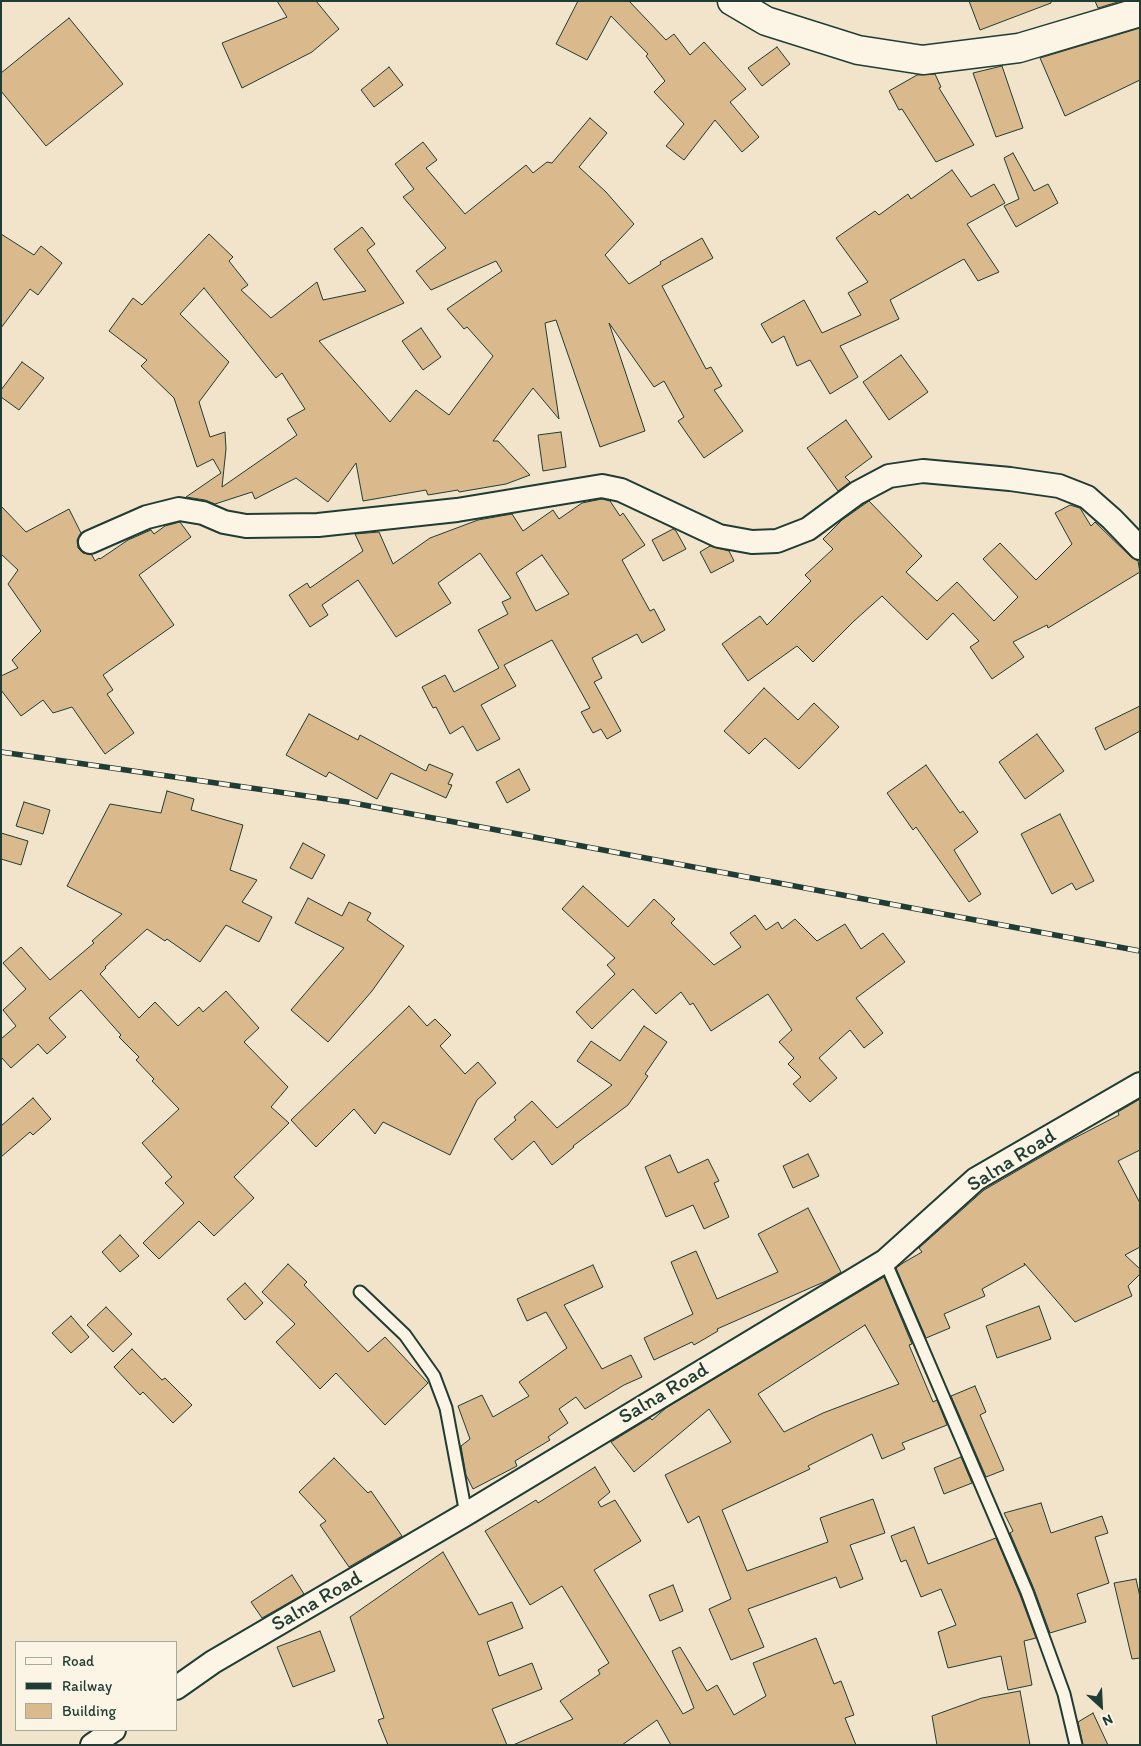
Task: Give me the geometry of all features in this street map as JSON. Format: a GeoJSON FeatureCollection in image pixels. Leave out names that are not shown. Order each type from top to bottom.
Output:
{"type":"FeatureCollection","features":[{"type":"Feature","properties":{"kind":"main road"},"geometry":{"type":"LineString","coordinates":[[732,1],[766,21],[858,50],[924,60],[1019,48],[1140,12]]}},
{"type":"Feature","properties":{"kind":"street"},"geometry":{"type":"LineString","coordinates":[[90,542],[148,517],[179,509],[204,513],[224,522],[246,526],[318,525],[457,510],[602,486],[621,490],[719,536],[752,542],[777,540],[808,529],[857,493],[889,476],[923,471],[1010,479],[1059,486],[1087,497],[1140,548]]}},
{"type":"Feature","properties":{"kind":"street","name":"Salna Road"},"geometry":{"type":"LineString","coordinates":[[178,1687],[213,1662],[466,1514],[885,1261],[976,1179],[1140,1084]]}},
{"type":"Feature","properties":{"kind":"street"},"geometry":{"type":"LineString","coordinates":[[92,1745],[113,1731]]}},
{"type":"Feature","properties":{"kind":"lane"},"geometry":{"type":"LineString","coordinates":[[885,1261],[1027,1592],[1064,1694],[1076,1745]]}},
{"type":"Feature","properties":{"kind":"lane"},"geometry":{"type":"LineString","coordinates":[[360,1292],[405,1335],[434,1376],[446,1408],[466,1514]]}},
{"type":"Feature","properties":{"kind":"building"},"geometry":{"type":"Polygon","coordinates":[[[277,1],[316,1],[339,29],[312,52],[242,88],[222,43],[287,17],[277,1]]]}},
{"type":"Feature","properties":{"kind":"building"},"geometry":{"type":"Polygon","coordinates":[[[578,1],[629,1],[666,40],[674,34],[690,55],[704,42],[746,89],[730,102],[759,137],[742,152],[715,120],[684,160],[666,146],[684,124],[654,92],[665,81],[646,56],[648,54],[611,16],[587,60],[556,44],[578,1]]]}},
{"type":"Feature","properties":{"kind":"building"},"geometry":{"type":"Polygon","coordinates":[[[969,1],[1051,1],[1051,3],[980,30],[969,1]]]}},
{"type":"Feature","properties":{"kind":"building"},"geometry":{"type":"Polygon","coordinates":[[[1095,1],[1121,1],[1098,8],[1095,1]]]}},
{"type":"Feature","properties":{"kind":"building"},"geometry":{"type":"Polygon","coordinates":[[[69,18],[123,84],[46,146],[1,91],[1,73],[69,18]]]}},
{"type":"Feature","properties":{"kind":"building"},"geometry":{"type":"Polygon","coordinates":[[[1140,28],[1140,80],[1065,116],[1040,58],[1140,28]]]}},
{"type":"Feature","properties":{"kind":"building"},"geometry":{"type":"Polygon","coordinates":[[[777,47],[790,64],[762,86],[748,68],[777,47]]]}},
{"type":"Feature","properties":{"kind":"building"},"geometry":{"type":"Polygon","coordinates":[[[1002,66],[1023,128],[996,137],[973,73],[1002,66]]]}},
{"type":"Feature","properties":{"kind":"building"},"geometry":{"type":"Polygon","coordinates":[[[389,67],[403,85],[374,107],[361,90],[389,67]]]}},
{"type":"Feature","properties":{"kind":"building"},"geometry":{"type":"Polygon","coordinates":[[[935,74],[941,87],[939,88],[974,145],[936,162],[902,109],[899,110],[889,91],[917,75],[935,74]]]}},
{"type":"Feature","properties":{"kind":"building"},"geometry":{"type":"Polygon","coordinates":[[[590,118],[607,133],[579,167],[606,192],[634,224],[605,255],[629,284],[661,264],[660,262],[702,238],[713,258],[662,286],[706,369],[711,367],[722,386],[714,390],[743,431],[704,458],[678,421],[684,417],[664,381],[654,387],[609,323],[645,431],[600,447],[556,320],[545,323],[559,419],[533,388],[493,441],[498,441],[530,475],[506,484],[459,492],[458,490],[428,495],[426,490],[363,501],[356,463],[328,502],[296,478],[255,499],[252,492],[215,504],[205,500],[186,497],[221,473],[213,459],[197,467],[174,398],[141,366],[147,360],[109,331],[133,298],[142,305],[209,234],[233,257],[229,261],[248,285],[241,290],[271,318],[317,282],[323,300],[366,291],[334,249],[362,227],[375,244],[367,250],[404,303],[319,341],[390,422],[416,390],[449,415],[493,356],[467,327],[464,329],[447,309],[502,271],[496,261],[431,290],[416,271],[446,248],[403,197],[414,189],[395,164],[423,142],[437,160],[426,168],[465,214],[526,165],[533,173],[547,162],[552,163],[590,118]],[[204,288],[180,314],[229,362],[199,402],[210,437],[225,432],[226,449],[222,487],[297,435],[287,419],[305,409],[282,373],[276,378],[204,288]]]}},
{"type":"Feature","properties":{"kind":"building"},"geometry":{"type":"Polygon","coordinates":[[[1013,153],[1034,191],[1048,184],[1058,203],[1016,227],[1004,206],[1019,199],[1004,158],[1013,153]]]}},
{"type":"Feature","properties":{"kind":"building"},"geometry":{"type":"Polygon","coordinates":[[[952,170],[971,197],[994,184],[1005,203],[967,224],[999,272],[978,281],[964,259],[890,300],[899,319],[840,346],[858,377],[830,394],[810,360],[797,366],[784,336],[772,343],[761,324],[804,300],[822,333],[861,315],[848,293],[868,282],[836,238],[875,211],[879,215],[908,194],[911,199],[952,170]]]}},
{"type":"Feature","properties":{"kind":"building"},"geometry":{"type":"Polygon","coordinates":[[[1,234],[34,255],[41,246],[62,263],[38,295],[30,289],[1,328],[1,234]]]}},
{"type":"Feature","properties":{"kind":"building"},"geometry":{"type":"Polygon","coordinates":[[[421,328],[441,357],[423,370],[402,341],[421,328]]]}},
{"type":"Feature","properties":{"kind":"building"},"geometry":{"type":"Polygon","coordinates":[[[901,355],[928,392],[889,420],[863,382],[901,355]]]}},
{"type":"Feature","properties":{"kind":"building"},"geometry":{"type":"Polygon","coordinates":[[[22,362],[44,378],[19,410],[1,397],[1,390],[22,362]]]}},
{"type":"Feature","properties":{"kind":"building"},"geometry":{"type":"Polygon","coordinates":[[[846,420],[872,457],[845,477],[850,482],[838,491],[807,448],[846,420]]]}},
{"type":"Feature","properties":{"kind":"building"},"geometry":{"type":"Polygon","coordinates":[[[561,432],[566,467],[543,471],[538,435],[561,432]]]}},
{"type":"Feature","properties":{"kind":"building"},"geometry":{"type":"Polygon","coordinates":[[[602,499],[610,501],[620,516],[623,513],[645,545],[622,560],[650,611],[654,609],[665,630],[642,643],[637,634],[592,658],[602,678],[594,682],[621,731],[607,739],[601,729],[593,733],[581,712],[590,708],[552,640],[504,665],[516,686],[481,705],[500,739],[477,751],[463,726],[450,734],[436,707],[433,708],[422,687],[445,675],[454,692],[499,668],[478,630],[508,614],[502,602],[511,598],[480,553],[438,583],[451,603],[396,637],[358,580],[322,605],[328,615],[310,627],[289,595],[307,583],[310,588],[363,551],[355,534],[379,532],[393,564],[430,538],[478,520],[512,514],[523,531],[553,510],[559,519],[582,503],[602,499]],[[542,555],[516,573],[536,611],[569,594],[542,555]]]}},
{"type":"Feature","properties":{"kind":"building"},"geometry":{"type":"Polygon","coordinates":[[[869,501],[922,556],[906,572],[937,601],[957,582],[994,621],[1018,597],[983,559],[1000,543],[1036,580],[1072,544],[1055,513],[1070,505],[1080,508],[1091,526],[1095,522],[1131,557],[1138,561],[1140,572],[1048,628],[1047,625],[1013,642],[1024,657],[992,679],[970,647],[979,641],[953,613],[927,640],[882,596],[813,662],[797,646],[748,681],[722,644],[760,616],[767,625],[811,581],[805,575],[833,549],[823,539],[842,520],[869,501]]]}},
{"type":"Feature","properties":{"kind":"building"},"geometry":{"type":"Polygon","coordinates":[[[1,506],[26,532],[69,509],[81,533],[77,540],[78,548],[83,553],[92,555],[95,561],[128,540],[151,530],[154,534],[165,526],[180,522],[191,537],[139,575],[174,625],[103,675],[113,690],[107,694],[134,733],[105,754],[72,707],[53,713],[43,700],[21,716],[1,690],[1,676],[18,668],[12,660],[41,631],[8,584],[18,570],[1,554],[1,506]]]}},
{"type":"Feature","properties":{"kind":"building"},"geometry":{"type":"Polygon","coordinates":[[[673,529],[686,549],[663,561],[652,540],[673,529]]]}},
{"type":"Feature","properties":{"kind":"building"},"geometry":{"type":"Polygon","coordinates":[[[710,546],[729,551],[734,561],[711,573],[700,552],[710,546]]]}},
{"type":"Feature","properties":{"kind":"building"},"geometry":{"type":"Polygon","coordinates":[[[764,688],[798,720],[814,703],[839,727],[799,769],[765,738],[749,754],[724,731],[764,688]]]}},
{"type":"Feature","properties":{"kind":"building"},"geometry":{"type":"Polygon","coordinates":[[[1140,706],[1140,731],[1105,750],[1095,728],[1140,706]]]}},
{"type":"Feature","properties":{"kind":"building"},"geometry":{"type":"Polygon","coordinates":[[[309,714],[358,740],[360,735],[426,771],[429,764],[453,774],[448,784],[452,785],[446,798],[391,773],[377,799],[329,772],[326,777],[286,755],[309,714]]]}},
{"type":"Feature","properties":{"kind":"building"},"geometry":{"type":"Polygon","coordinates":[[[1037,734],[1064,771],[1025,799],[999,762],[1037,734]]]}},
{"type":"Feature","properties":{"kind":"building"},"geometry":{"type":"Polygon","coordinates":[[[926,765],[960,813],[963,811],[978,832],[954,850],[981,894],[969,902],[916,827],[913,830],[887,793],[926,765]]]}},
{"type":"Feature","properties":{"kind":"building"},"geometry":{"type":"Polygon","coordinates":[[[519,769],[530,790],[507,803],[496,782],[519,769]]]}},
{"type":"Feature","properties":{"kind":"building"},"geometry":{"type":"Polygon","coordinates":[[[167,791],[194,799],[191,810],[243,825],[230,870],[257,880],[242,902],[272,917],[259,942],[226,925],[200,962],[167,939],[165,941],[147,929],[105,967],[100,974],[139,1018],[155,1002],[178,1026],[199,1007],[203,1012],[226,991],[259,1028],[244,1042],[288,1087],[271,1107],[289,1123],[234,1177],[254,1198],[214,1236],[199,1221],[159,1259],[143,1243],[184,1203],[165,1183],[172,1177],[142,1143],[179,1109],[152,1081],[154,1079],[136,1060],[139,1057],[119,1037],[121,1035],[81,990],[49,1018],[66,1037],[47,1054],[38,1044],[11,1068],[1,1057],[1,1039],[16,1026],[3,1010],[26,989],[3,963],[21,947],[50,980],[94,943],[92,941],[122,914],[67,886],[110,804],[161,813],[167,791]]]}},
{"type":"Feature","properties":{"kind":"building"},"geometry":{"type":"Polygon","coordinates":[[[24,802],[50,810],[43,834],[16,826],[24,802]]]}},
{"type":"Feature","properties":{"kind":"building"},"geometry":{"type":"Polygon","coordinates":[[[1060,814],[1094,881],[1076,890],[1072,883],[1052,894],[1021,834],[1060,814]]]}},
{"type":"Feature","properties":{"kind":"building"},"geometry":{"type":"Polygon","coordinates":[[[1,833],[28,841],[21,865],[1,859],[1,833]]]}},
{"type":"Feature","properties":{"kind":"building"},"geometry":{"type":"Polygon","coordinates":[[[303,843],[325,855],[312,879],[290,868],[303,843]]]}},
{"type":"Feature","properties":{"kind":"building"},"geometry":{"type":"Polygon","coordinates":[[[583,886],[628,927],[654,899],[675,919],[671,923],[714,965],[741,947],[730,933],[755,915],[766,930],[778,922],[782,929],[795,919],[817,941],[845,924],[861,949],[883,933],[905,962],[856,998],[883,1033],[864,1048],[850,1030],[819,1058],[837,1078],[810,1102],[793,1084],[801,1077],[788,1064],[794,1058],[779,1042],[792,1030],[768,994],[711,1031],[693,1003],[690,1005],[681,992],[656,1014],[633,989],[592,1029],[576,1012],[615,974],[607,965],[615,958],[562,909],[583,886]]]}},
{"type":"Feature","properties":{"kind":"building"},"geometry":{"type":"Polygon","coordinates":[[[308,898],[342,916],[349,902],[371,913],[367,920],[404,946],[372,991],[328,1042],[291,1010],[344,948],[295,923],[308,898]]]}},
{"type":"Feature","properties":{"kind":"building"},"geometry":{"type":"Polygon","coordinates":[[[409,1006],[427,1026],[435,1019],[451,1035],[440,1046],[465,1074],[478,1062],[496,1083],[477,1100],[450,1155],[383,1122],[375,1134],[354,1109],[316,1147],[291,1120],[409,1006]]]}},
{"type":"Feature","properties":{"kind":"building"},"geometry":{"type":"Polygon","coordinates":[[[644,1026],[667,1042],[645,1074],[648,1076],[628,1105],[573,1146],[552,1165],[534,1141],[512,1160],[494,1139],[516,1120],[514,1117],[532,1101],[557,1128],[612,1085],[577,1061],[591,1041],[620,1061],[644,1026]]]}},
{"type":"Feature","properties":{"kind":"building"},"geometry":{"type":"Polygon","coordinates":[[[33,1098],[51,1119],[33,1135],[30,1132],[1,1157],[1,1126],[33,1098]]]}},
{"type":"Feature","properties":{"kind":"building"},"geometry":{"type":"Polygon","coordinates":[[[1140,1099],[1140,1150],[1118,1161],[1140,1203],[1140,1247],[1125,1255],[1140,1269],[1140,1274],[1128,1286],[1132,1296],[1075,1322],[1024,1263],[1025,1265],[982,1289],[985,1296],[944,1314],[950,1328],[926,1338],[896,1268],[922,1252],[919,1248],[984,1190],[1065,1143],[1119,1115],[1118,1112],[1140,1099]]]}},
{"type":"Feature","properties":{"kind":"building"},"geometry":{"type":"Polygon","coordinates":[[[808,1154],[819,1176],[793,1188],[783,1166],[808,1154]]]}},
{"type":"Feature","properties":{"kind":"building"},"geometry":{"type":"Polygon","coordinates":[[[670,1155],[678,1173],[708,1159],[719,1181],[714,1183],[729,1217],[704,1229],[693,1205],[666,1217],[645,1167],[670,1155]]]}},
{"type":"Feature","properties":{"kind":"building"},"geometry":{"type":"Polygon","coordinates":[[[808,1208],[841,1272],[826,1281],[717,1329],[718,1331],[694,1345],[692,1342],[654,1360],[644,1338],[693,1314],[671,1262],[696,1251],[717,1299],[778,1272],[758,1234],[808,1208]]]}},
{"type":"Feature","properties":{"kind":"building"},"geometry":{"type":"Polygon","coordinates":[[[120,1235],[139,1256],[120,1272],[102,1252],[120,1235]]]}},
{"type":"Feature","properties":{"kind":"building"},"geometry":{"type":"Polygon","coordinates":[[[288,1264],[307,1282],[304,1285],[368,1352],[385,1337],[428,1383],[385,1425],[336,1373],[320,1389],[276,1342],[295,1324],[262,1292],[288,1264]]]}},
{"type":"Feature","properties":{"kind":"building"},"geometry":{"type":"Polygon","coordinates":[[[593,1265],[603,1287],[564,1305],[602,1369],[631,1355],[642,1377],[624,1385],[585,1409],[576,1397],[559,1409],[568,1423],[548,1437],[550,1440],[515,1461],[517,1466],[473,1489],[466,1475],[461,1446],[470,1439],[458,1406],[482,1395],[493,1417],[529,1396],[519,1382],[567,1348],[546,1312],[527,1321],[517,1299],[593,1265]]]}},
{"type":"Feature","properties":{"kind":"building"},"geometry":{"type":"Polygon","coordinates":[[[884,1277],[912,1344],[909,1345],[933,1402],[937,1400],[947,1425],[902,1443],[905,1449],[882,1459],[872,1434],[808,1466],[810,1469],[722,1510],[747,1571],[828,1542],[820,1518],[873,1499],[885,1533],[850,1545],[863,1579],[840,1588],[836,1577],[748,1609],[764,1647],[731,1660],[709,1609],[731,1599],[699,1516],[688,1523],[665,1475],[731,1442],[709,1409],[634,1472],[611,1442],[650,1418],[652,1420],[666,1408],[884,1277]],[[865,1325],[758,1394],[784,1432],[823,1413],[899,1384],[865,1325]]]}},
{"type":"Feature","properties":{"kind":"building"},"geometry":{"type":"Polygon","coordinates":[[[245,1283],[263,1303],[245,1320],[227,1299],[245,1283]]]}},
{"type":"Feature","properties":{"kind":"building"},"geometry":{"type":"Polygon","coordinates":[[[1039,1306],[1051,1339],[997,1358],[986,1326],[1039,1306]]]}},
{"type":"Feature","properties":{"kind":"building"},"geometry":{"type":"Polygon","coordinates":[[[106,1307],[132,1334],[113,1352],[87,1325],[106,1307]]]}},
{"type":"Feature","properties":{"kind":"building"},"geometry":{"type":"Polygon","coordinates":[[[71,1316],[89,1337],[71,1353],[52,1333],[71,1316]]]}},
{"type":"Feature","properties":{"kind":"building"},"geometry":{"type":"Polygon","coordinates":[[[132,1349],[162,1380],[165,1378],[192,1405],[173,1423],[143,1392],[140,1395],[114,1367],[132,1349]]]}},
{"type":"Feature","properties":{"kind":"building"},"geometry":{"type":"Polygon","coordinates":[[[975,1386],[986,1412],[980,1415],[1004,1470],[986,1477],[951,1396],[975,1386]]]}},
{"type":"Feature","properties":{"kind":"building"},"geometry":{"type":"Polygon","coordinates":[[[961,1457],[972,1483],[944,1494],[934,1468],[961,1457]]]}},
{"type":"Feature","properties":{"kind":"building"},"geometry":{"type":"Polygon","coordinates":[[[334,1458],[368,1493],[371,1491],[402,1536],[349,1567],[320,1525],[326,1521],[299,1492],[334,1458]]]}},
{"type":"Feature","properties":{"kind":"building"},"geometry":{"type":"Polygon","coordinates":[[[595,1467],[610,1492],[598,1502],[601,1507],[615,1500],[641,1541],[594,1570],[683,1714],[694,1708],[672,1651],[680,1647],[707,1691],[717,1685],[734,1715],[766,1696],[753,1663],[816,1638],[834,1684],[841,1681],[854,1715],[845,1718],[856,1745],[671,1745],[657,1720],[622,1745],[513,1745],[573,1719],[560,1701],[600,1674],[598,1670],[609,1663],[562,1586],[530,1605],[485,1531],[536,1500],[538,1503],[595,1467]]]}},
{"type":"Feature","properties":{"kind":"building"},"geometry":{"type":"Polygon","coordinates":[[[1041,1503],[1051,1533],[1102,1516],[1108,1533],[1095,1537],[1109,1583],[1077,1594],[1086,1622],[1050,1633],[1010,1533],[1013,1531],[1004,1513],[1041,1503]]]}},
{"type":"Feature","properties":{"kind":"building"},"geometry":{"type":"Polygon","coordinates":[[[914,1527],[928,1564],[996,1538],[1036,1638],[1024,1641],[1032,1685],[1008,1690],[1001,1656],[948,1668],[938,1632],[956,1625],[941,1589],[921,1597],[906,1560],[901,1562],[891,1536],[914,1527]]]}},
{"type":"Feature","properties":{"kind":"building"},"geometry":{"type":"Polygon","coordinates":[[[443,1552],[479,1615],[512,1602],[523,1628],[487,1642],[499,1676],[532,1663],[542,1689],[492,1709],[507,1745],[388,1745],[378,1720],[384,1718],[350,1617],[443,1552]]]}},
{"type":"Feature","properties":{"kind":"building"},"geometry":{"type":"Polygon","coordinates":[[[292,1575],[304,1594],[262,1618],[251,1602],[292,1575]]]}},
{"type":"Feature","properties":{"kind":"building"},"geometry":{"type":"Polygon","coordinates":[[[1136,1579],[1140,1597],[1140,1658],[1132,1659],[1114,1583],[1136,1579]]]}},
{"type":"Feature","properties":{"kind":"building"},"geometry":{"type":"Polygon","coordinates":[[[673,1585],[683,1611],[660,1621],[649,1595],[673,1585]]]}},
{"type":"Feature","properties":{"kind":"building"},"geometry":{"type":"Polygon","coordinates":[[[320,1631],[335,1671],[293,1687],[277,1647],[320,1631]]]}},
{"type":"Feature","properties":{"kind":"building"},"geometry":{"type":"Polygon","coordinates":[[[1020,1691],[1030,1745],[937,1745],[932,1716],[982,1698],[1020,1691]]]}},
{"type":"Feature","properties":{"kind":"building"},"geometry":{"type":"Polygon","coordinates":[[[1093,1713],[1108,1745],[1083,1745],[1078,1722],[1093,1713]]]}},
{"type":"Feature","properties":{"kind":"railway"},"geometry":{"type":"LineString","coordinates":[[1,752],[348,802],[1140,951]]}}]}
